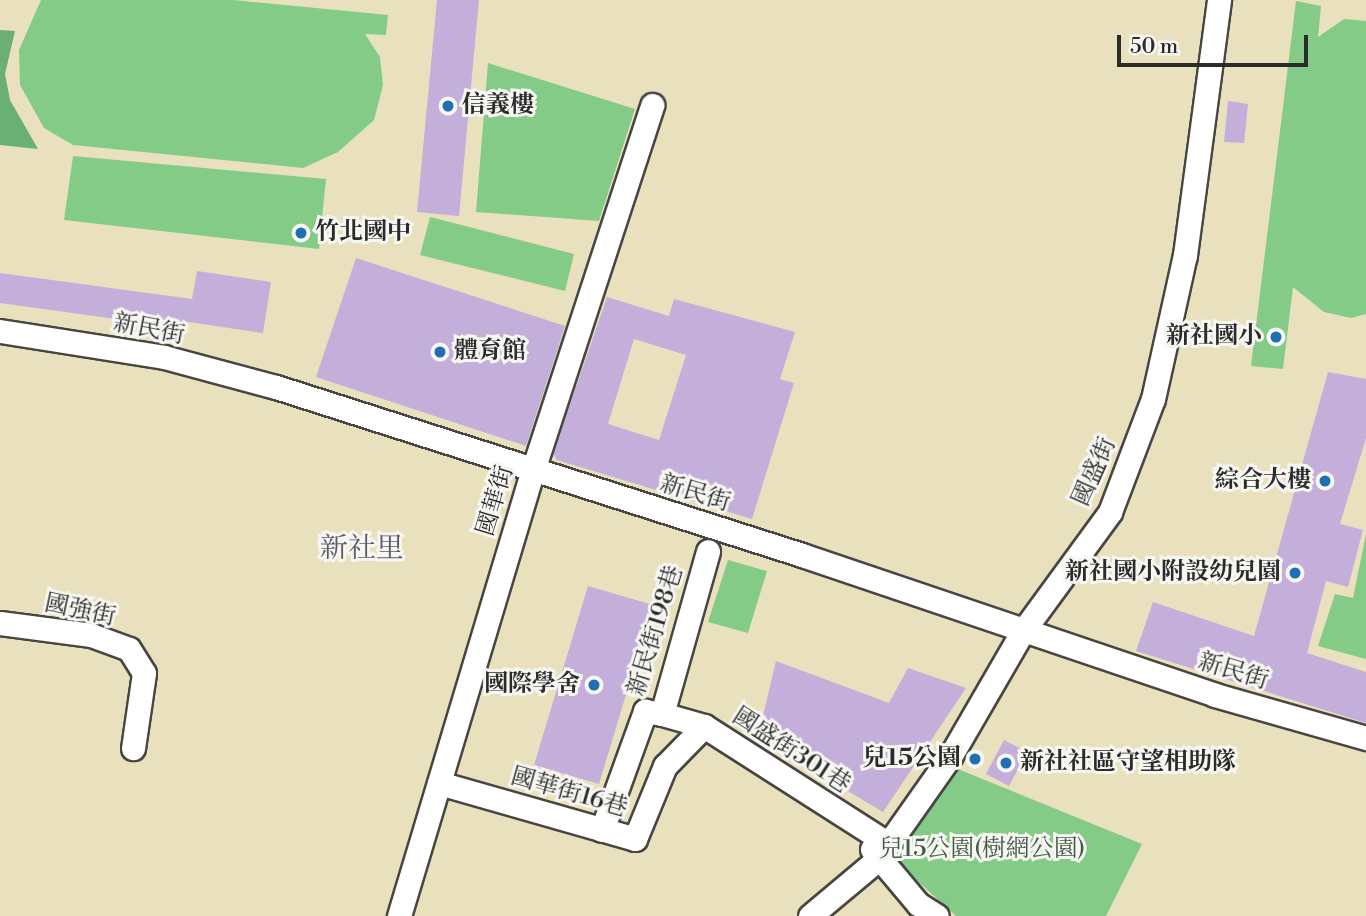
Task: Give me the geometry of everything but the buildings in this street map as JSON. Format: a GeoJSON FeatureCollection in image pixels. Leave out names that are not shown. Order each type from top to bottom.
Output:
{"type":"FeatureCollection","features":[{"type":"Feature","properties":{"kind":"street","name":"國盛街"},"geometry":{"type":"LineString","coordinates":[[810,916],[882,852],[951,755],[1023,631],[1110,512],[1153,399],[1185,255],[1219,0]]}},
{"type":"Feature","properties":{"kind":"street","name":"國華街"},"geometry":{"type":"LineString","coordinates":[[400,916],[533,470],[652,105]]}},
{"type":"Feature","properties":{"kind":"street","name":"新民街"},"geometry":{"type":"LineString","coordinates":[[0,331],[164,357],[276,387],[802,555],[1023,631],[1366,738]]}},
{"type":"Feature","properties":{"kind":"street","name":"新民街198巷"},"geometry":{"type":"LineString","coordinates":[[602,830],[645,710],[662,714],[708,551]]}},
{"type":"Feature","properties":{"kind":"street","name":"國強街"},"geometry":{"type":"LineString","coordinates":[[0,623],[91,635],[129,649],[144,673],[133,748]]}},
{"type":"Feature","properties":{"kind":"street","name":"國盛街301巷"},"geometry":{"type":"LineString","coordinates":[[662,714],[704,726],[860,826],[882,852]]}},
{"type":"Feature","properties":{"kind":"street","name":"國華街16巷"},"geometry":{"type":"LineString","coordinates":[[439,783],[635,839],[665,766],[704,726]]}},
{"type":"Feature","properties":{"kind":"street"},"geometry":{"type":"LineString","coordinates":[[882,852],[918,904],[937,916]]}},
{"type":"Feature","properties":{"kind":"green space"},"geometry":{"type":"Polygon","coordinates":[[[41,0],[233,0],[388,15],[386,35],[365,34],[380,57],[383,85],[374,120],[338,152],[303,168],[73,145],[44,128],[20,85],[19,50],[41,0]]]}},
{"type":"Feature","properties":{"kind":"green space"},"geometry":{"type":"Polygon","coordinates":[[[1296,1],[1321,6],[1318,37],[1344,19],[1366,21],[1366,314],[1351,318],[1324,312],[1293,287],[1283,369],[1251,366],[1296,1]]]}},
{"type":"Feature","properties":{"kind":"green space"},"geometry":{"type":"Polygon","coordinates":[[[0,30],[15,31],[5,74],[10,100],[38,149],[0,145],[0,30]]]}},
{"type":"Feature","properties":{"kind":"green space"},"geometry":{"type":"Polygon","coordinates":[[[488,63],[635,109],[599,221],[476,212],[488,63]]]}},
{"type":"Feature","properties":{"kind":"green space"},"geometry":{"type":"Polygon","coordinates":[[[73,156],[326,179],[319,249],[64,220],[73,156]]]}},
{"type":"Feature","properties":{"kind":"green space"},"geometry":{"type":"Polygon","coordinates":[[[430,217],[574,254],[565,291],[420,255],[430,217]]]}},
{"type":"Feature","properties":{"kind":"green space"},"geometry":{"type":"Polygon","coordinates":[[[1366,534],[1366,659],[1318,646],[1335,594],[1353,598],[1366,534]]]}},
{"type":"Feature","properties":{"kind":"green space"},"geometry":{"type":"Polygon","coordinates":[[[728,560],[767,571],[748,633],[708,622],[728,560]]]}},
{"type":"Feature","properties":{"kind":"green space","name":"兒15公園(樹網公園)"},"geometry":{"type":"Polygon","coordinates":[[[953,767],[1142,844],[1106,916],[956,916],[890,856],[953,767]]]}},
{"type":"Feature","properties":{"kind":"place","name":"信義樓"},"geometry":{"type":"Point","coordinates":[448,106]}},
{"type":"Feature","properties":{"kind":"place","name":"竹北國中"},"geometry":{"type":"Point","coordinates":[301,233]}},
{"type":"Feature","properties":{"kind":"place","name":"新社國小"},"geometry":{"type":"Point","coordinates":[1276,337]}},
{"type":"Feature","properties":{"kind":"place","name":"體育館"},"geometry":{"type":"Point","coordinates":[440,352]}},
{"type":"Feature","properties":{"kind":"place","name":"綜合大樓"},"geometry":{"type":"Point","coordinates":[1325,481]}},
{"type":"Feature","properties":{"kind":"place","name":"新社國小附設幼兒園"},"geometry":{"type":"Point","coordinates":[1295,573]}},
{"type":"Feature","properties":{"kind":"place","name":"國際學舍"},"geometry":{"type":"Point","coordinates":[594,685]}},
{"type":"Feature","properties":{"kind":"place","name":"兒15公園"},"geometry":{"type":"Point","coordinates":[975,759]}},
{"type":"Feature","properties":{"kind":"place","name":"新社社區守望相助隊"},"geometry":{"type":"Point","coordinates":[1006,763]}},
{"type":"Feature","properties":{"kind":"district","name":"新社里"},"geometry":{"type":"Point","coordinates":[362,549]}}]}
